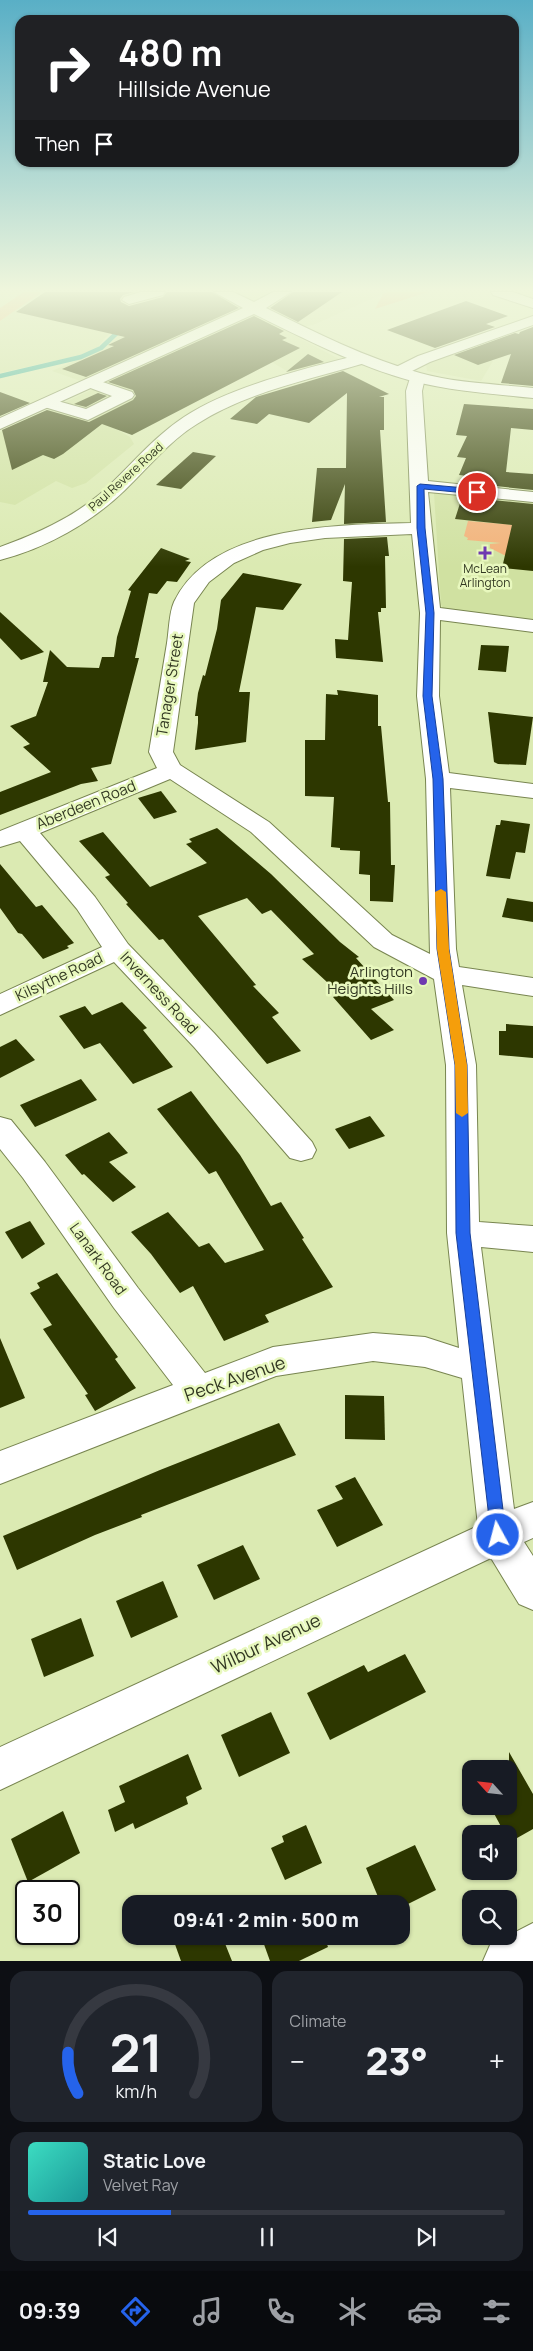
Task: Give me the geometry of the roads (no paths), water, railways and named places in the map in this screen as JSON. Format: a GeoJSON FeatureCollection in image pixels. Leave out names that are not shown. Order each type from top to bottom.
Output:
{"type":"FeatureCollection","features":[{"type":"Feature","properties":{"kind":"street"},"geometry":{"type":"LineString","coordinates":[[0,424],[90,384]]}},
{"type":"Feature","properties":{"kind":"street"},"geometry":{"type":"LineString","coordinates":[[46,403],[88,415],[126,395],[92,384]]}},
{"type":"Feature","properties":{"kind":"street","name":"Paul Revere Road"},"geometry":{"type":"LineString","coordinates":[[0,554],[52,534],[85,514],[106,497],[174,433],[208,410],[279,384]]}},
{"type":"Feature","properties":{"kind":"street"},"geometry":{"type":"LineString","coordinates":[[411,384],[414,391],[421,528],[430,613],[428,696],[438,779],[443,949],[461,1065],[463,1233],[498,1535],[533,1592]]}},
{"type":"Feature","properties":{"kind":"street"},"geometry":{"type":"LineString","coordinates":[[451,384],[533,393]]}},
{"type":"Feature","properties":{"kind":"street"},"geometry":{"type":"LineString","coordinates":[[420,486],[533,497]]}},
{"type":"Feature","properties":{"kind":"street","name":"Tanager Street"},"geometry":{"type":"LineString","coordinates":[[172,770],[165,763],[161,752],[181,615],[188,594],[207,574],[238,554],[280,540],[330,532],[421,528]]}},
{"type":"Feature","properties":{"kind":"street"},"geometry":{"type":"LineString","coordinates":[[430,613],[533,626]]}},
{"type":"Feature","properties":{"kind":"street"},"geometry":{"type":"LineString","coordinates":[[172,770],[260,827],[383,941],[446,974],[533,987]]}},
{"type":"Feature","properties":{"kind":"street","name":"Aberdeen Road"},"geometry":{"type":"LineString","coordinates":[[12,835],[172,770]]}},
{"type":"Feature","properties":{"kind":"street"},"geometry":{"type":"LineString","coordinates":[[438,779],[533,791]]}},
{"type":"Feature","properties":{"kind":"street","name":"Inverness Road"},"geometry":{"type":"LineString","coordinates":[[12,835],[86,903],[118,950],[204,1040],[301,1150]]}},
{"type":"Feature","properties":{"kind":"street","name":"Kilsythe Road"},"geometry":{"type":"LineString","coordinates":[[0,1005],[118,950]]}},
{"type":"Feature","properties":{"kind":"street","name":"Lanark Road"},"geometry":{"type":"LineString","coordinates":[[0,1128],[34,1170],[126,1298],[198,1390]]}},
{"type":"Feature","properties":{"kind":"street"},"geometry":{"type":"LineString","coordinates":[[463,1233],[533,1239]]}},
{"type":"Feature","properties":{"kind":"street","name":"Peck Avenue"},"geometry":{"type":"LineString","coordinates":[[0,1468],[273,1362],[322,1353],[373,1347],[425,1352],[479,1369]]}},
{"type":"Feature","properties":{"kind":"street","name":"Wilbur Avenue"},"geometry":{"type":"LineString","coordinates":[[0,1768],[533,1519]]}},
{"type":"Feature","properties":{"kind":"street"},"geometry":{"type":"LineString","coordinates":[[506,1961],[533,1946]]}},
{"type":"Feature","properties":{"kind":"place","name":"McLean Arlington"},"geometry":{"type":"Point","coordinates":[485,553]}},
{"type":"Feature","properties":{"kind":"place","name":"Arlington Heights Hills"},"geometry":{"type":"Point","coordinates":[423,981]}}]}
